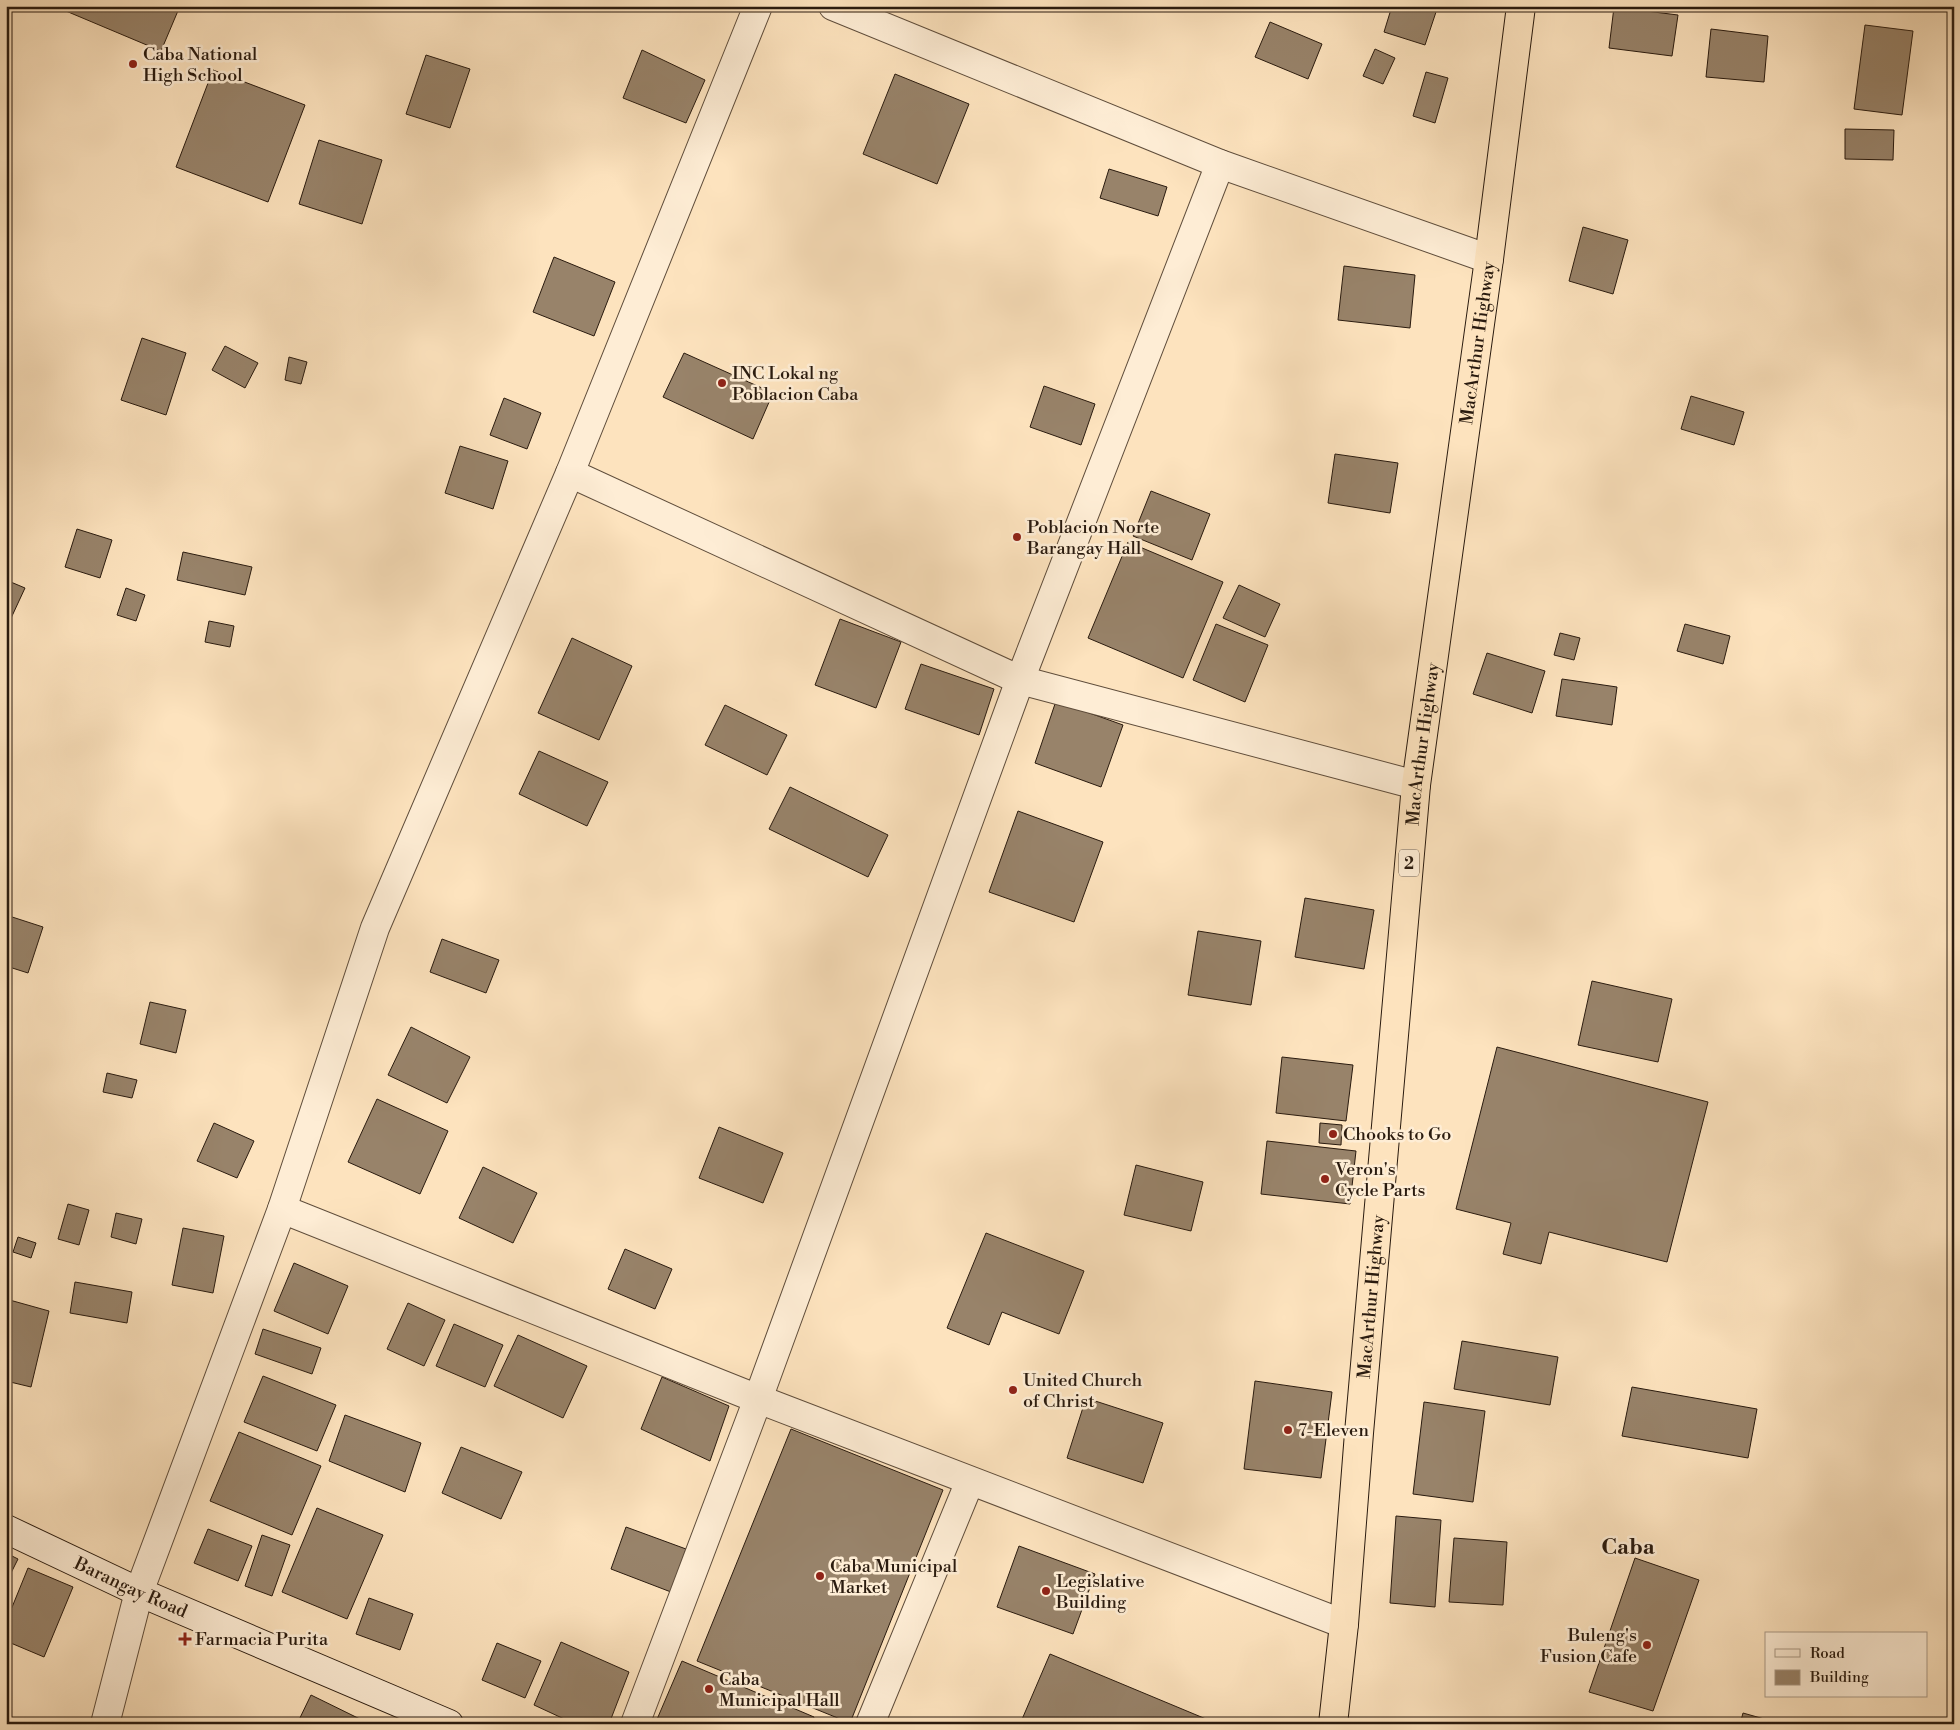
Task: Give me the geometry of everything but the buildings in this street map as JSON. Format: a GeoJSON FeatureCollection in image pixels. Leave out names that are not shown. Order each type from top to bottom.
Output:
{"type":"FeatureCollection","features":[{"type":"Feature","properties":{"kind":"highway","name":"MacArthur Highway"},"geometry":{"type":"LineString","coordinates":[[1333,1724],[1344,1624],[1416,785],[1489,258],[1520,6]]}},
{"type":"Feature","properties":{"kind":"street"},"geometry":{"type":"LineString","coordinates":[[105,1724],[139,1592],[282,1209],[375,928],[570,473],[758,6]]}},
{"type":"Feature","properties":{"kind":"street"},"geometry":{"type":"LineString","coordinates":[[833,6],[1220,164],[1489,258]]}},
{"type":"Feature","properties":{"kind":"street"},"geometry":{"type":"LineString","coordinates":[[635,1724],[758,1399],[1020,680],[1220,164]]}},
{"type":"Feature","properties":{"kind":"street"},"geometry":{"type":"LineString","coordinates":[[570,473],[1020,680],[1416,785]]}},
{"type":"Feature","properties":{"kind":"street"},"geometry":{"type":"LineString","coordinates":[[282,1209],[758,1399],[1344,1624]]}},
{"type":"Feature","properties":{"kind":"street"},"geometry":{"type":"LineString","coordinates":[[870,1724],[970,1481]]}},
{"type":"Feature","properties":{"kind":"street","name":"Barangay Road"},"geometry":{"type":"LineString","coordinates":[[6,1529],[139,1592],[449,1724]]}},
{"type":"Feature","properties":{"kind":"place","name":"Caba National High School"},"geometry":{"type":"Point","coordinates":[133,64]}},
{"type":"Feature","properties":{"kind":"place","name":"INC Lokal ng Poblacion Caba"},"geometry":{"type":"Point","coordinates":[722,383]}},
{"type":"Feature","properties":{"kind":"place","name":"Poblacion Norte Barangay Hall"},"geometry":{"type":"Point","coordinates":[1017,537]}},
{"type":"Feature","properties":{"kind":"place","name":"Chooks to Go"},"geometry":{"type":"Point","coordinates":[1333,1134]}},
{"type":"Feature","properties":{"kind":"place","name":"Veron's Cycle Parts"},"geometry":{"type":"Point","coordinates":[1325,1179]}},
{"type":"Feature","properties":{"kind":"place","name":"United Church of Christ"},"geometry":{"type":"Point","coordinates":[1013,1390]}},
{"type":"Feature","properties":{"kind":"place","name":"7-Eleven"},"geometry":{"type":"Point","coordinates":[1288,1430]}},
{"type":"Feature","properties":{"kind":"place","name":"Caba Municipal Market"},"geometry":{"type":"Point","coordinates":[820,1576]}},
{"type":"Feature","properties":{"kind":"place","name":"Legislative Building"},"geometry":{"type":"Point","coordinates":[1046,1591]}},
{"type":"Feature","properties":{"kind":"place","name":"Farmacia Purita"},"geometry":{"type":"Point","coordinates":[185,1639]}},
{"type":"Feature","properties":{"kind":"place","name":"Buleng's Fusion Cafe"},"geometry":{"type":"Point","coordinates":[1647,1645]}},
{"type":"Feature","properties":{"kind":"place","name":"Caba Municipal Hall"},"geometry":{"type":"Point","coordinates":[709,1689]}},
{"type":"Feature","properties":{"kind":"district","name":"Caba"},"geometry":{"type":"Point","coordinates":[1628,1546]}}]}
